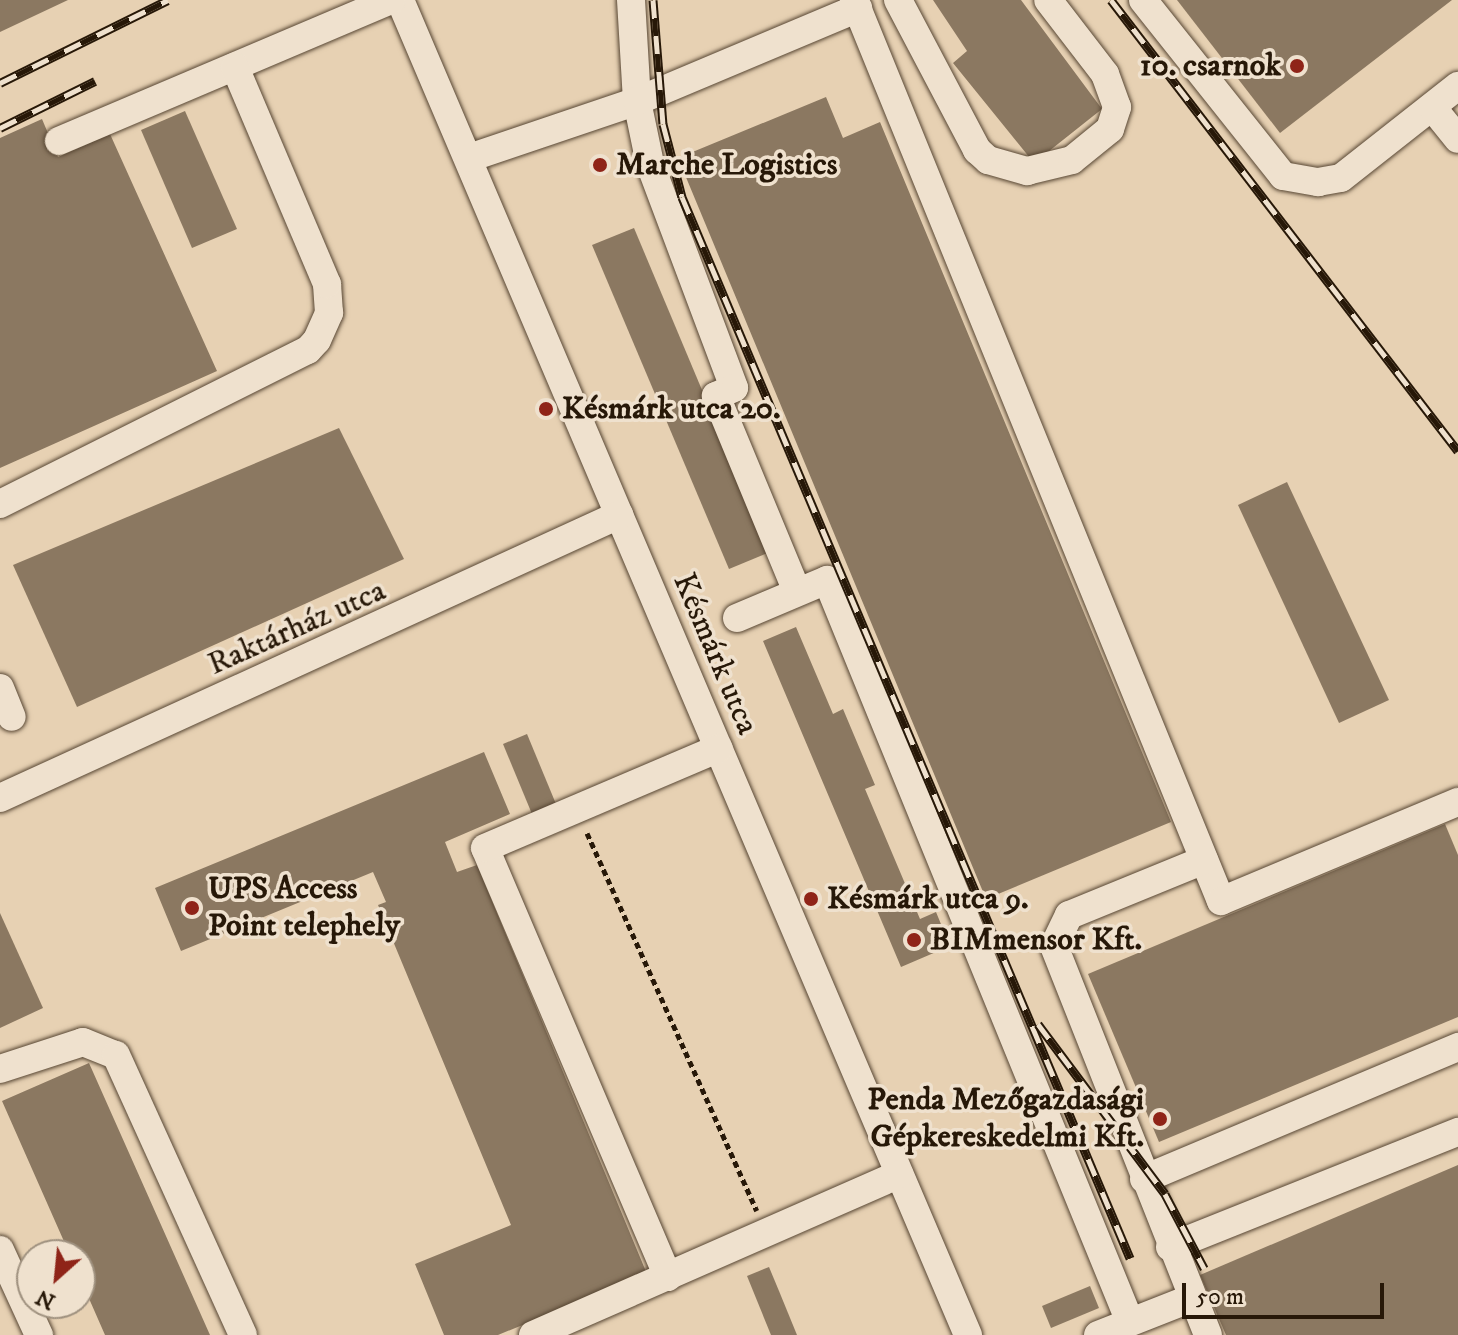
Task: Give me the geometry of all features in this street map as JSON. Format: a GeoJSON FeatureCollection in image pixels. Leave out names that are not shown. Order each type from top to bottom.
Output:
{"type":"FeatureCollection","features":[{"type":"Feature","properties":{"kind":"street"},"geometry":{"type":"LineString","coordinates":[[59,141],[391,0]]}},
{"type":"Feature","properties":{"kind":"street","name":"Késmárk utca"},"geometry":{"type":"LineString","coordinates":[[400,0],[968,1335]]}},
{"type":"Feature","properties":{"kind":"street"},"geometry":{"type":"LineString","coordinates":[[631,0],[637,101],[667,217],[734,388],[716,396],[797,592]]}},
{"type":"Feature","properties":{"kind":"street"},"geometry":{"type":"LineString","coordinates":[[898,0],[977,150],[988,160],[1027,171],[1072,160],[1110,129],[1117,107],[1105,74],[1048,0]]}},
{"type":"Feature","properties":{"kind":"street"},"geometry":{"type":"LineString","coordinates":[[1143,0],[1283,176],[1318,182],[1341,178],[1458,86]]}},
{"type":"Feature","properties":{"kind":"street"},"geometry":{"type":"LineString","coordinates":[[469,158],[637,101],[856,4],[1221,901],[1458,802]]}},
{"type":"Feature","properties":{"kind":"street"},"geometry":{"type":"LineString","coordinates":[[0,504],[308,350],[317,340],[329,313],[327,284],[235,67]]}},
{"type":"Feature","properties":{"kind":"street"},"geometry":{"type":"LineString","coordinates":[[1432,107],[1458,139]]}},
{"type":"Feature","properties":{"kind":"street","name":"Raktárház utca"},"geometry":{"type":"LineString","coordinates":[[0,798],[619,515]]}},
{"type":"Feature","properties":{"kind":"street"},"geometry":{"type":"LineString","coordinates":[[737,618],[827,580],[1130,1322]]}},
{"type":"Feature","properties":{"kind":"street"},"geometry":{"type":"LineString","coordinates":[[0,688],[12,717]]}},
{"type":"Feature","properties":{"kind":"street"},"geometry":{"type":"LineString","coordinates":[[668,1277],[485,848],[719,748]]}},
{"type":"Feature","properties":{"kind":"street"},"geometry":{"type":"LineString","coordinates":[[1204,860],[1069,915],[1054,946],[1170,1247],[1208,1335]]}},
{"type":"Feature","properties":{"kind":"street"},"geometry":{"type":"LineString","coordinates":[[0,1069],[83,1042],[116,1055],[243,1335]]}},
{"type":"Feature","properties":{"kind":"street"},"geometry":{"type":"LineString","coordinates":[[1144,1179],[1458,1047]]}},
{"type":"Feature","properties":{"kind":"street"},"geometry":{"type":"LineString","coordinates":[[1170,1247],[1458,1132]]}},
{"type":"Feature","properties":{"kind":"street"},"geometry":{"type":"LineString","coordinates":[[533,1335],[564,1329],[668,1277],[899,1174]]}},
{"type":"Feature","properties":{"kind":"street"},"geometry":{"type":"LineString","coordinates":[[0,1250],[39,1335]]}},
{"type":"Feature","properties":{"kind":"street"},"geometry":{"type":"LineString","coordinates":[[1098,1335],[1192,1298]]}},
{"type":"Feature","properties":{"kind":"path"},"geometry":{"type":"LineString","coordinates":[[577,810],[768,1234]]}},
{"type":"Feature","properties":{"kind":"building"},"geometry":{"type":"Polygon","coordinates":[[[0,0],[68,0],[0,32],[0,0]]]}},
{"type":"Feature","properties":{"kind":"building"},"geometry":{"type":"Polygon","coordinates":[[[933,0],[1021,0],[1102,109],[1034,163],[953,63],[967,51],[933,0]]]}},
{"type":"Feature","properties":{"kind":"building","name":"10. csarnok"},"geometry":{"type":"Polygon","coordinates":[[[1177,0],[1452,0],[1280,133],[1177,0]]]}},
{"type":"Feature","properties":{"kind":"building"},"geometry":{"type":"Polygon","coordinates":[[[826,97],[843,138],[880,122],[1171,822],[986,899],[678,158],[826,97]]]}},
{"type":"Feature","properties":{"kind":"building"},"geometry":{"type":"Polygon","coordinates":[[[185,111],[237,229],[192,248],[141,130],[185,111]]]}},
{"type":"Feature","properties":{"kind":"building"},"geometry":{"type":"Polygon","coordinates":[[[42,119],[58,157],[110,134],[217,371],[0,468],[0,138],[42,119]]]}},
{"type":"Feature","properties":{"kind":"building"},"geometry":{"type":"Polygon","coordinates":[[[634,228],[770,552],[729,569],[592,245],[634,228]]]}},
{"type":"Feature","properties":{"kind":"building"},"geometry":{"type":"Polygon","coordinates":[[[339,428],[404,559],[77,707],[13,565],[339,428]]]}},
{"type":"Feature","properties":{"kind":"building"},"geometry":{"type":"Polygon","coordinates":[[[1287,482],[1389,700],[1339,723],[1238,505],[1287,482]]]}},
{"type":"Feature","properties":{"kind":"building"},"geometry":{"type":"Polygon","coordinates":[[[796,627],[833,714],[843,709],[875,785],[865,789],[920,919],[936,912],[950,946],[901,967],[763,641],[796,627]]]}},
{"type":"Feature","properties":{"kind":"building"},"geometry":{"type":"Polygon","coordinates":[[[527,734],[556,804],[532,814],[503,744],[527,734]]]}},
{"type":"Feature","properties":{"kind":"building"},"geometry":{"type":"Polygon","coordinates":[[[484,752],[510,814],[445,842],[457,872],[477,865],[647,1274],[498,1335],[444,1335],[415,1264],[511,1225],[378,905],[386,902],[373,872],[181,951],[155,888],[484,752]]]}},
{"type":"Feature","properties":{"kind":"building"},"geometry":{"type":"Polygon","coordinates":[[[1445,824],[1458,855],[1458,1017],[1159,1142],[1088,974],[1445,824]]]}},
{"type":"Feature","properties":{"kind":"building"},"geometry":{"type":"Polygon","coordinates":[[[0,913],[43,1008],[0,1028],[0,913]]]}},
{"type":"Feature","properties":{"kind":"building"},"geometry":{"type":"Polygon","coordinates":[[[89,1063],[210,1335],[105,1335],[96,1314],[96,1239],[63,1239],[2,1101],[89,1063]]]}},
{"type":"Feature","properties":{"kind":"building"},"geometry":{"type":"Polygon","coordinates":[[[1458,1165],[1458,1335],[1226,1335],[1200,1275],[1458,1165]]]}},
{"type":"Feature","properties":{"kind":"building"},"geometry":{"type":"Polygon","coordinates":[[[769,1267],[797,1335],[771,1335],[747,1276],[769,1267]]]}},
{"type":"Feature","properties":{"kind":"building"},"geometry":{"type":"Polygon","coordinates":[[[1090,1286],[1099,1308],[1051,1328],[1042,1306],[1090,1286]]]}},
{"type":"Feature","properties":{"kind":"railway"},"geometry":{"type":"LineString","coordinates":[[0,83],[168,0]]}},
{"type":"Feature","properties":{"kind":"railway"},"geometry":{"type":"LineString","coordinates":[[653,0],[663,124],[682,197],[1130,1258]]}},
{"type":"Feature","properties":{"kind":"railway"},"geometry":{"type":"LineString","coordinates":[[1111,0],[1458,451]]}},
{"type":"Feature","properties":{"kind":"railway"},"geometry":{"type":"LineString","coordinates":[[0,128],[95,81]]}},
{"type":"Feature","properties":{"kind":"railway"},"geometry":{"type":"LineString","coordinates":[[1038,1024],[1165,1194],[1204,1268]]}},
{"type":"Feature","properties":{"kind":"place","name":"10. csarnok"},"geometry":{"type":"Point","coordinates":[1297,66]}},
{"type":"Feature","properties":{"kind":"place","name":"Marche Logistics"},"geometry":{"type":"Point","coordinates":[600,165]}},
{"type":"Feature","properties":{"kind":"place","name":"Késmárk utca 20."},"geometry":{"type":"Point","coordinates":[546,409]}},
{"type":"Feature","properties":{"kind":"place","name":"Késmárk utca 9."},"geometry":{"type":"Point","coordinates":[811,899]}},
{"type":"Feature","properties":{"kind":"place","name":"UPS Access Point telephely"},"geometry":{"type":"Point","coordinates":[192,908]}},
{"type":"Feature","properties":{"kind":"place","name":"BIMmensor Kft."},"geometry":{"type":"Point","coordinates":[914,940]}},
{"type":"Feature","properties":{"kind":"place","name":"Penda Mezőgazdasági Gépkereskedelmi Kft."},"geometry":{"type":"Point","coordinates":[1160,1119]}}]}
